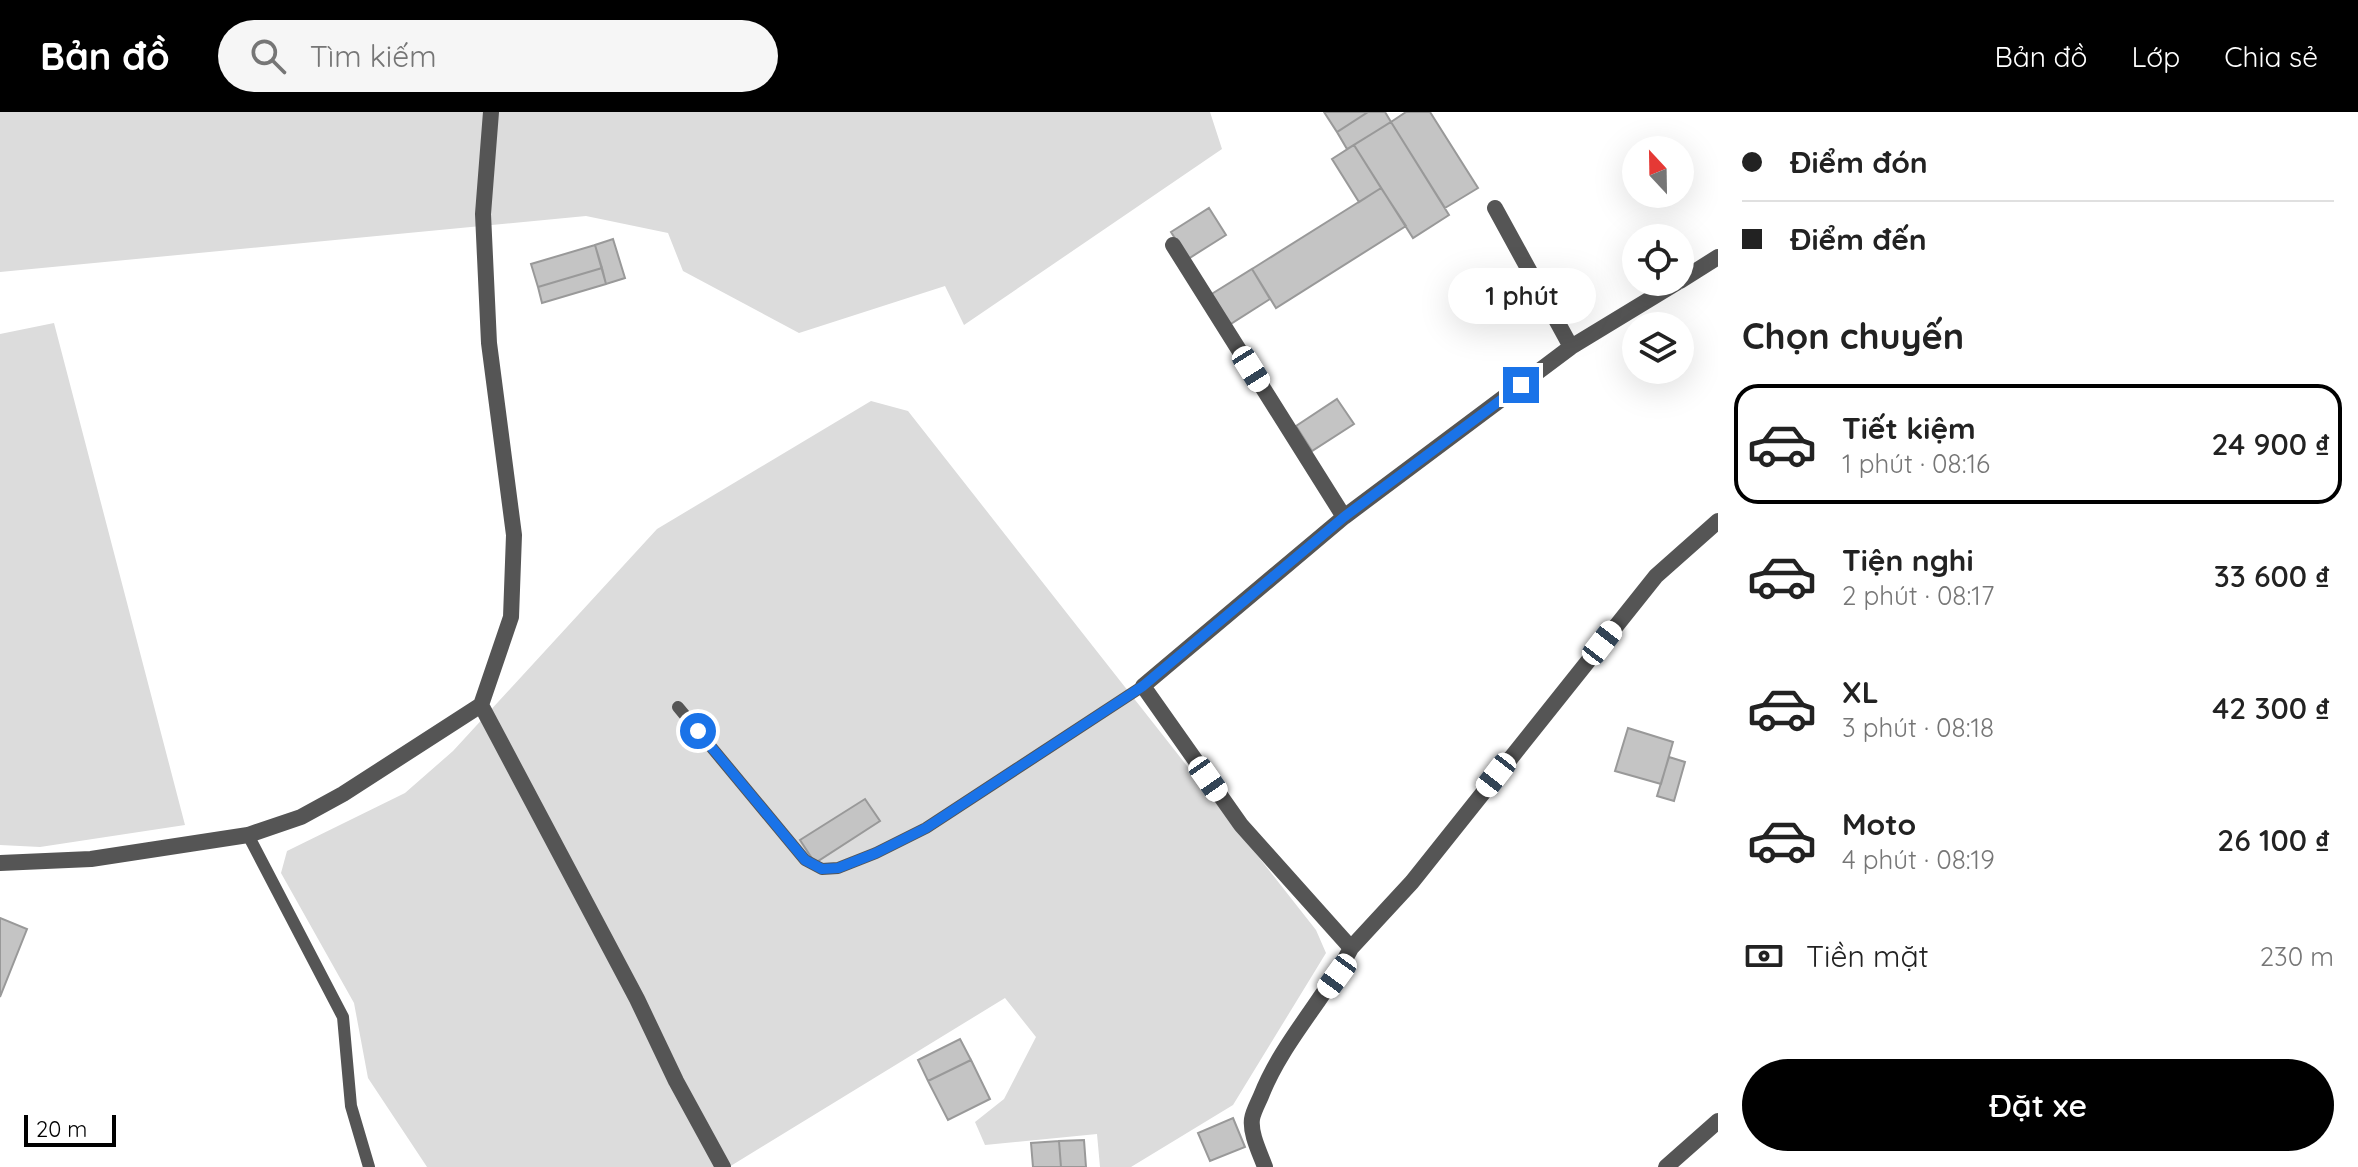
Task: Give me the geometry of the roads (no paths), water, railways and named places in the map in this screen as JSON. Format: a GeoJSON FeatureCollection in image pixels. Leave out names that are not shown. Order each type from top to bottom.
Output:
{"type":"FeatureCollection","features":[{"type":"Feature","properties":{"kind":"street"},"geometry":{"type":"LineString","coordinates":[[0,863],[91,859],[248,835],[301,817],[329,802],[481,705],[511,617],[514,535],[488,329],[483,214],[491,112]]}},
{"type":"Feature","properties":{"kind":"street"},"geometry":{"type":"LineString","coordinates":[[1495,208],[1571,347]]}},
{"type":"Feature","properties":{"kind":"street"},"geometry":{"type":"LineString","coordinates":[[1173,245],[1344,517]]}},
{"type":"Feature","properties":{"kind":"street"},"geometry":{"type":"LineString","coordinates":[[1694,272],[1718,257]]}},
{"type":"Feature","properties":{"kind":"street"},"geometry":{"type":"LineString","coordinates":[[1351,948],[1241,825],[1143,686],[1344,517],[1571,347],[1654,296]]}},
{"type":"Feature","properties":{"kind":"street"},"geometry":{"type":"LineString","coordinates":[[1265,1167],[1252,1119],[1265,1085],[1294,1035],[1337,976],[1351,948],[1412,882],[1656,576],[1718,521]]}},
{"type":"Feature","properties":{"kind":"street"},"geometry":{"type":"LineString","coordinates":[[481,705],[723,1167]]}},
{"type":"Feature","properties":{"kind":"street"},"geometry":{"type":"LineString","coordinates":[[1666,1167],[1718,1121]]}},
{"type":"Feature","properties":{"kind":"lane"},"geometry":{"type":"LineString","coordinates":[[678,707],[805,860],[822,869],[838,868],[926,828],[1143,686]]}},
{"type":"Feature","properties":{"kind":"lane"},"geometry":{"type":"LineString","coordinates":[[248,835],[343,1017],[351,1106],[369,1167]]}}]}
